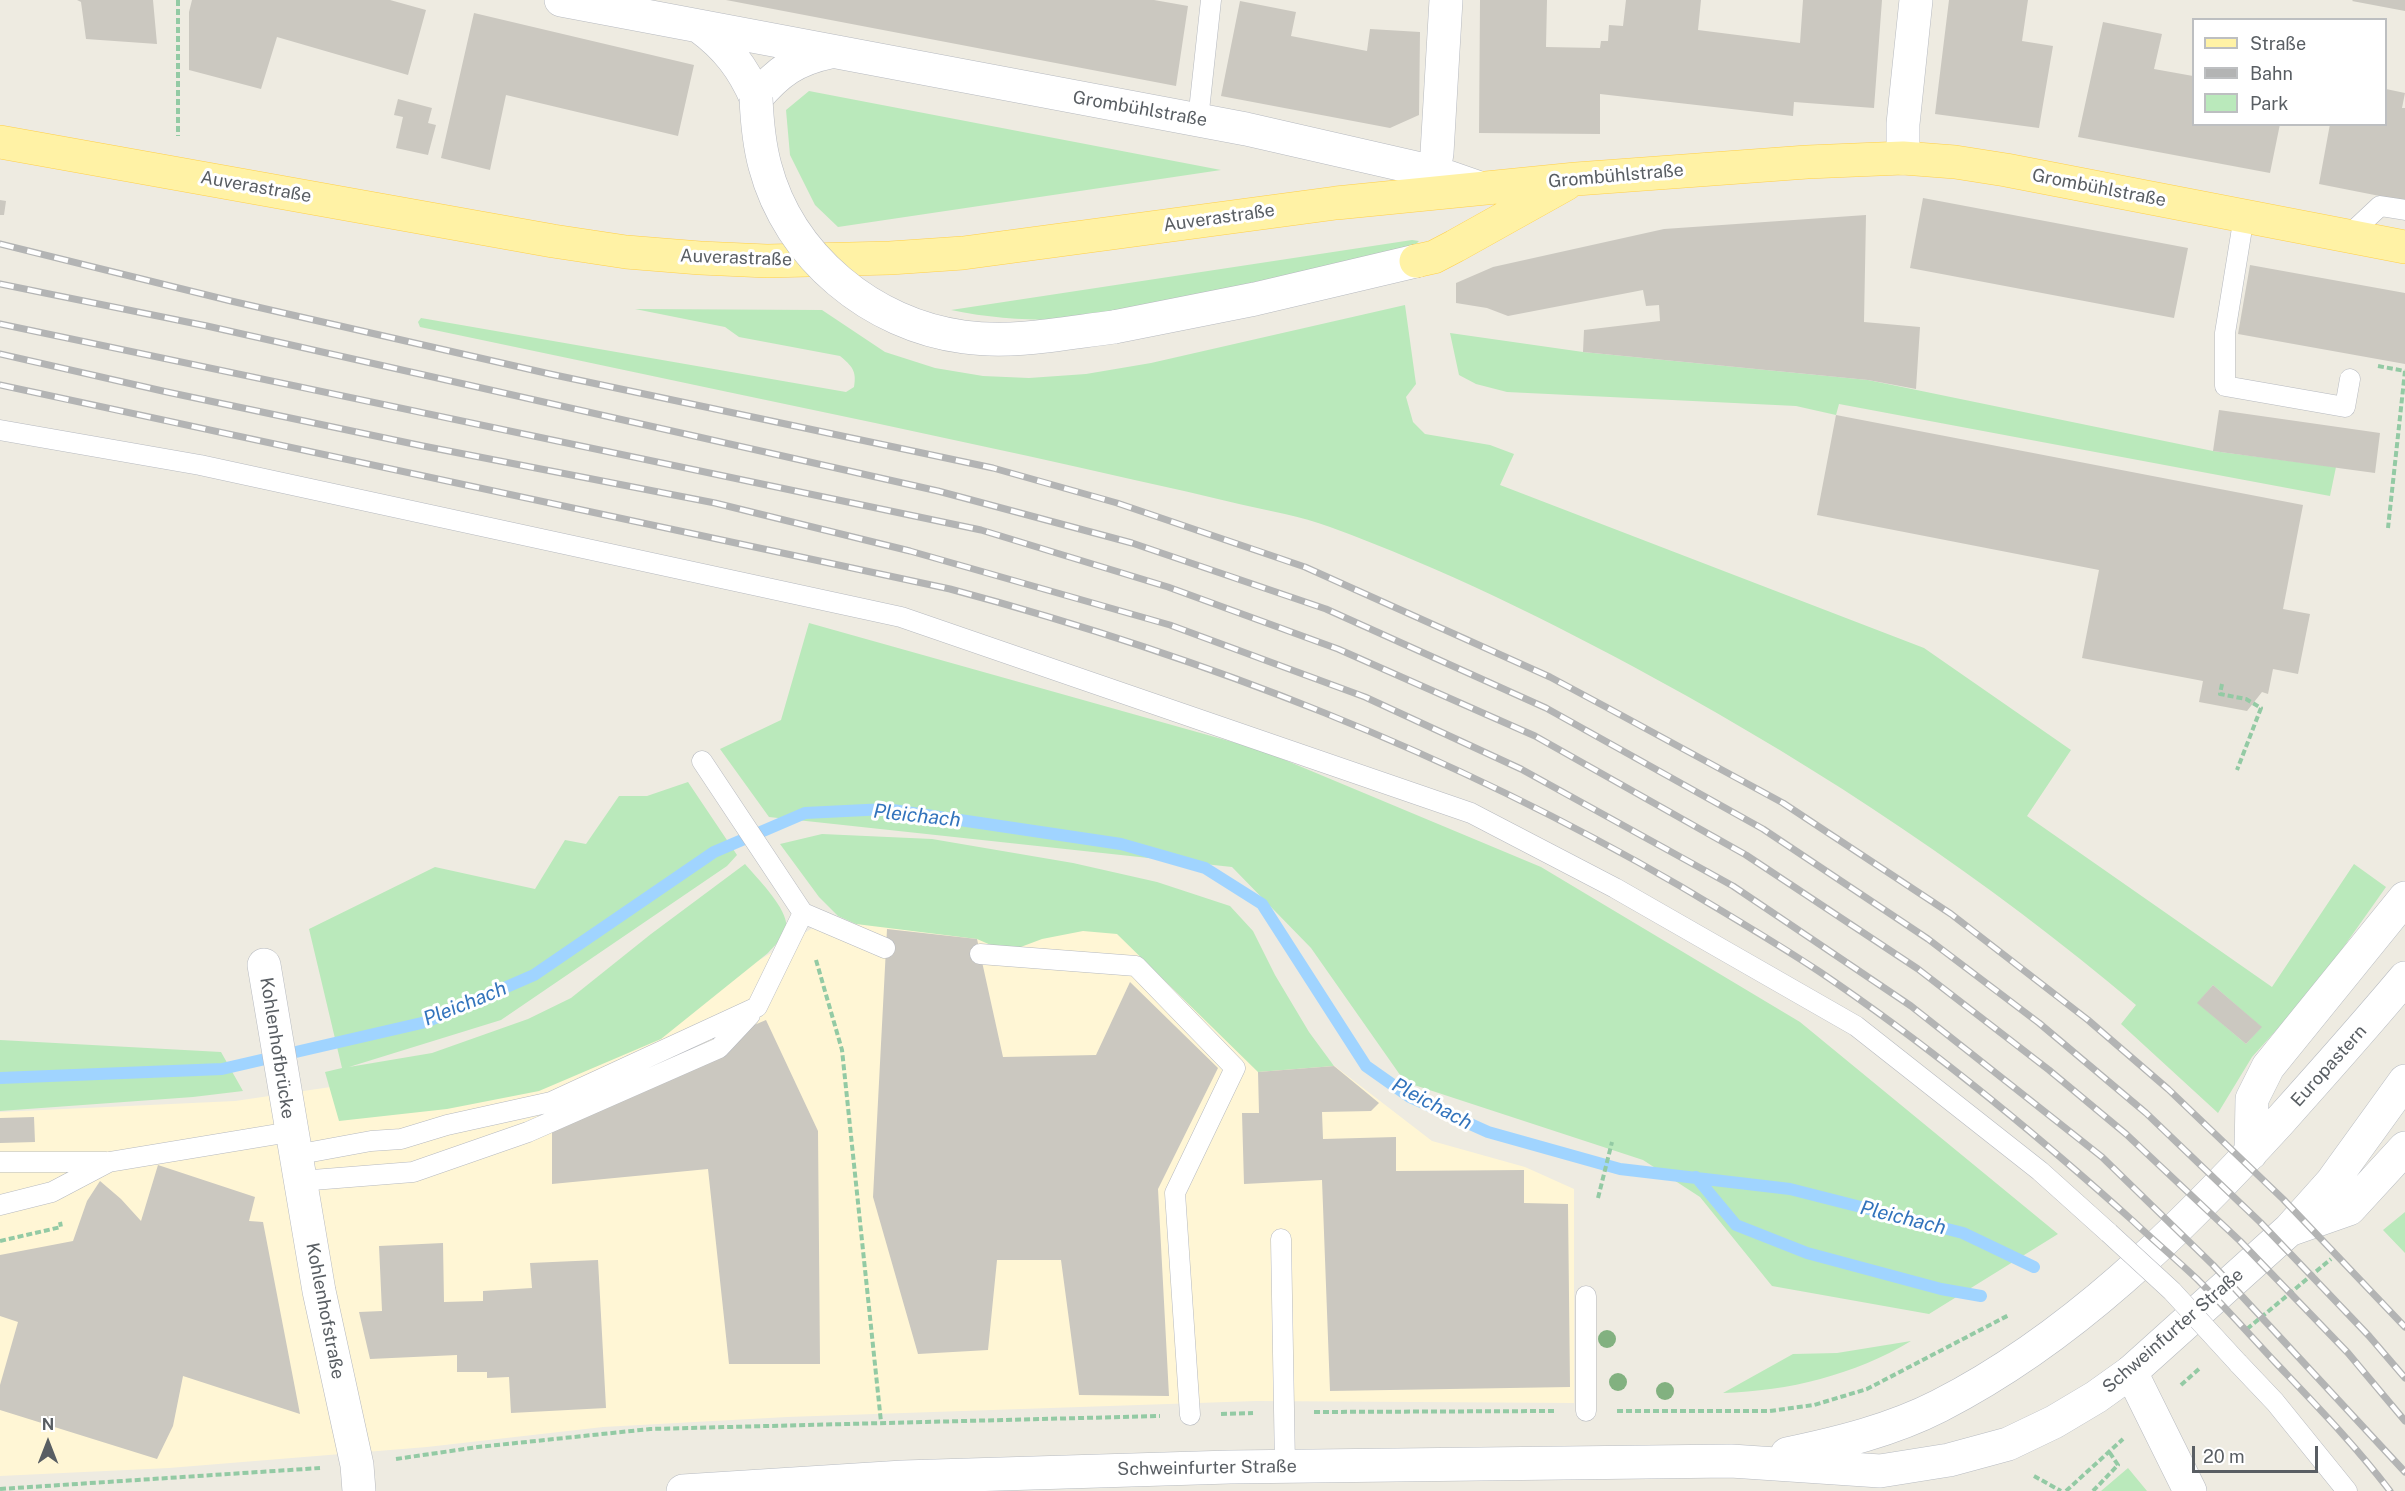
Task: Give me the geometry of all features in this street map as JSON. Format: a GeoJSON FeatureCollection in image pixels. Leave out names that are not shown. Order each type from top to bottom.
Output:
{"type":"FeatureCollection","features":[{"type":"Feature","properties":{"kind":"main road","name":"Auverastraße"},"geometry":{"type":"LineString","coordinates":[[0,142],[553,241],[626,252],[767,261],[890,258],[963,253],[1228,216],[1477,187]]}},
{"type":"Feature","properties":{"kind":"main road","name":"Grombühlstraße"},"geometry":{"type":"LineString","coordinates":[[1477,187],[1783,163],[1903,158],[1955,162],[2006,170],[2405,247]]}},
{"type":"Feature","properties":{"kind":"main road"},"geometry":{"type":"LineString","coordinates":[[1416,261],[1434,257],[1576,179]]}},
{"type":"Feature","properties":{"kind":"street","name":"Grombühlstraße"},"geometry":{"type":"LineString","coordinates":[[561,0],[1198,120],[1434,172],[1477,187]]}},
{"type":"Feature","properties":{"kind":"street"},"geometry":{"type":"LineString","coordinates":[[1434,172],[1446,0]]}},
{"type":"Feature","properties":{"kind":"street"},"geometry":{"type":"LineString","coordinates":[[1903,158],[1903,124],[1916,0]]}},
{"type":"Feature","properties":{"kind":"street","name":"Grombühlstraße"},"geometry":{"type":"LineString","coordinates":[[699,26],[718,40],[734,57],[747,77],[756,98],[758,134],[774,189],[795,231],[816,259],[840,283],[868,303],[899,319],[931,331],[965,337],[999,339],[1114,327],[1255,299],[1416,261]]}},
{"type":"Feature","properties":{"kind":"street","name":"Grombühlstraße"},"geometry":{"type":"LineString","coordinates":[[756,98],[771,80],[790,66],[812,56],[834,51]]}},
{"type":"Feature","properties":{"kind":"street"},"geometry":{"type":"LineString","coordinates":[[2251,1153],[2252,1099],[2268,1067],[2405,898]]}},
{"type":"Feature","properties":{"kind":"street","name":"Kohlenhofbrücke"},"geometry":{"type":"LineString","coordinates":[[264,965],[295,1156]]}},
{"type":"Feature","properties":{"kind":"street","name":"Europastern"},"geometry":{"type":"LineString","coordinates":[[2251,1153],[2354,1039],[2405,978]]}},
{"type":"Feature","properties":{"kind":"street"},"geometry":{"type":"LineString","coordinates":[[2289,1230],[2332,1182],[2398,1092]]}},
{"type":"Feature","properties":{"kind":"street","name":"Schweinfurter Straße"},"geometry":{"type":"LineString","coordinates":[[683,1491],[903,1477],[1285,1466],[1731,1461],[1880,1471],[1949,1460],[2008,1443],[2054,1422],[2096,1397],[2131,1372],[2289,1230],[2349,1209],[2405,1148]]}},
{"type":"Feature","properties":{"kind":"street","name":"Schweinfurter Straße"},"geometry":{"type":"LineString","coordinates":[[1731,1461],[1782,1455],[1881,1430],[1937,1407],[1982,1382],[2039,1346],[2076,1317],[2173,1233],[2251,1153]]}},
{"type":"Feature","properties":{"kind":"street","name":"Kohlenhofstraße"},"geometry":{"type":"LineString","coordinates":[[295,1156],[319,1291],[358,1478]]}},
{"type":"Feature","properties":{"kind":"street"},"geometry":{"type":"LineString","coordinates":[[2131,1372],[2190,1491]]}},
{"type":"Feature","properties":{"kind":"lane"},"geometry":{"type":"LineString","coordinates":[[1198,120],[1211,0]]}},
{"type":"Feature","properties":{"kind":"lane"},"geometry":{"type":"LineString","coordinates":[[2348,236],[2380,206],[2405,210]]}},
{"type":"Feature","properties":{"kind":"lane"},"geometry":{"type":"LineString","coordinates":[[2244,216],[2225,333],[2225,386],[2345,407],[2350,379]]}},
{"type":"Feature","properties":{"kind":"lane"},"geometry":{"type":"LineString","coordinates":[[0,430],[200,465],[901,617],[1471,813],[1615,888],[1856,1026],[2040,1171],[2172,1291],[2275,1402],[2347,1491]]}},
{"type":"Feature","properties":{"kind":"lane"},"geometry":{"type":"LineString","coordinates":[[702,761],[803,913],[885,948]]}},
{"type":"Feature","properties":{"kind":"lane"},"geometry":{"type":"LineString","coordinates":[[295,1156],[413,1172],[528,1132],[719,1048],[757,1007],[803,913]]}},
{"type":"Feature","properties":{"kind":"lane"},"geometry":{"type":"LineString","coordinates":[[980,954],[1136,966],[1235,1068],[1175,1193],[1190,1415]]}},
{"type":"Feature","properties":{"kind":"lane"},"geometry":{"type":"LineString","coordinates":[[0,1162],[109,1162],[295,1156],[371,1141],[401,1139],[447,1125],[551,1102],[757,1007]]}},
{"type":"Feature","properties":{"kind":"lane"},"geometry":{"type":"LineString","coordinates":[[0,1205],[52,1192],[109,1162]]}},
{"type":"Feature","properties":{"kind":"lane"},"geometry":{"type":"LineString","coordinates":[[1281,1239],[1285,1466]]}},
{"type":"Feature","properties":{"kind":"lane"},"geometry":{"type":"LineString","coordinates":[[1586,1296],[1587,1411]]}},
{"type":"Feature","properties":{"kind":"path"},"geometry":{"type":"LineString","coordinates":[[178,0],[178,115]]}},
{"type":"Feature","properties":{"kind":"path"},"geometry":{"type":"LineString","coordinates":[[2382,367],[2405,371],[2388,528]]}},
{"type":"Feature","properties":{"kind":"path"},"geometry":{"type":"LineString","coordinates":[[2222,684],[2220,694],[2246,699],[2261,708],[2237,770]]}},
{"type":"Feature","properties":{"kind":"path"},"geometry":{"type":"LineString","coordinates":[[803,913],[842,1050],[881,1422]]}},
{"type":"Feature","properties":{"kind":"path"},"geometry":{"type":"LineString","coordinates":[[1598,1198],[1612,1142]]}},
{"type":"Feature","properties":{"kind":"path"},"geometry":{"type":"LineString","coordinates":[[2238,1336],[2337,1254]]}},
{"type":"Feature","properties":{"kind":"path"},"geometry":{"type":"LineString","coordinates":[[0,1489],[358,1478],[478,1447],[650,1429],[1285,1413],[1770,1411],[1814,1405],[1867,1389],[1963,1338]]}},
{"type":"Feature","properties":{"kind":"path"},"geometry":{"type":"LineString","coordinates":[[2066,1491],[2203,1366]]}},
{"type":"Feature","properties":{"kind":"path"},"geometry":{"type":"LineString","coordinates":[[2093,1491],[2118,1465],[2110,1453]]}},
{"type":"Feature","properties":{"kind":"shaded area"},"geometry":{"type":"Polygon","coordinates":[[[1065,910],[1202,928],[1319,1054],[1432,1141],[1525,1167],[1574,1189],[1574,1403],[1256,1401],[787,1417],[603,1427],[427,1447],[169,1468],[0,1476],[0,1112],[235,1101],[618,1045],[816,926],[1065,910]]]}},
{"type":"Feature","properties":{"kind":"green space"},"geometry":{"type":"Polygon","coordinates":[[[809,91],[1221,170],[838,227],[815,205],[790,155],[786,110],[809,91]]]}},
{"type":"Feature","properties":{"kind":"green space"},"geometry":{"type":"Polygon","coordinates":[[[1412,240],[1419,241],[1414,246],[1092,319],[1022,319],[951,310],[1412,240]]]}},
{"type":"Feature","properties":{"kind":"green space"},"geometry":{"type":"Polygon","coordinates":[[[1405,305],[1416,384],[1406,397],[1413,422],[1425,434],[1490,445],[1514,454],[1500,485],[1924,648],[2071,750],[2027,816],[2272,987],[2354,864],[2386,887],[2316,986],[2252,1057],[2218,1113],[2121,1024],[2136,1005],[2022,914],[1963,871],[1842,789],[1718,714],[1575,636],[1495,596],[1372,543],[1296,517],[952,440],[420,327],[418,322],[421,318],[846,392],[854,387],[855,377],[850,366],[840,356],[739,337],[725,327],[635,309],[822,310],[885,352],[935,368],[983,376],[1029,378],[1086,374],[1151,363],[1405,305]],[[2213,985],[2198,1003],[2246,1044],[2261,1027],[2213,985]]]}},
{"type":"Feature","properties":{"kind":"green space"},"geometry":{"type":"Polygon","coordinates":[[[1450,333],[1583,352],[1868,380],[2213,451],[2336,467],[2330,496],[1839,404],[1836,415],[1796,406],[1507,392],[1476,384],[1459,375],[1450,333]]]}},
{"type":"Feature","properties":{"kind":"green space"},"geometry":{"type":"Polygon","coordinates":[[[809,623],[1261,750],[1541,867],[1800,1022],[2058,1234],[1929,1314],[1772,1286],[1700,1197],[1643,1160],[1405,1082],[1311,948],[1232,867],[769,817],[720,749],[781,720],[809,623]]]}},
{"type":"Feature","properties":{"kind":"green space"},"geometry":{"type":"Polygon","coordinates":[[[688,782],[737,855],[727,866],[501,1020],[349,1067],[432,1053],[528,1019],[571,998],[651,934],[745,864],[775,899],[786,922],[783,935],[768,953],[661,1039],[539,1091],[447,1109],[339,1121],[325,1072],[342,1068],[309,929],[435,867],[535,889],[565,840],[586,844],[619,796],[647,796],[688,782]]]}},
{"type":"Feature","properties":{"kind":"green space"},"geometry":{"type":"Polygon","coordinates":[[[822,834],[932,839],[1073,863],[1157,882],[1230,906],[1253,931],[1275,975],[1309,1032],[1334,1066],[1258,1072],[1117,934],[1083,931],[1042,939],[1018,948],[993,946],[977,939],[856,924],[838,916],[819,897],[780,844],[822,834]]]}},
{"type":"Feature","properties":{"kind":"green space"},"geometry":{"type":"Polygon","coordinates":[[[0,1040],[221,1052],[243,1091],[193,1097],[0,1111],[0,1040]]]}},
{"type":"Feature","properties":{"kind":"green space"},"geometry":{"type":"Polygon","coordinates":[[[2405,1212],[2405,1253],[2383,1230],[2405,1212]]]}},
{"type":"Feature","properties":{"kind":"green space"},"geometry":{"type":"Polygon","coordinates":[[[1911,1341],[1867,1363],[1820,1379],[1772,1389],[1723,1393],[1793,1354],[1837,1353],[1911,1341]]]}},
{"type":"Feature","properties":{"kind":"green space"},"geometry":{"type":"Polygon","coordinates":[[[2128,1468],[2147,1491],[2101,1491],[2128,1468]]]}},
{"type":"Feature","properties":{"kind":"building"},"geometry":{"type":"Polygon","coordinates":[[[77,0],[153,0],[157,44],[86,39],[81,2],[77,0]]]}},
{"type":"Feature","properties":{"kind":"building"},"geometry":{"type":"Polygon","coordinates":[[[192,0],[390,0],[426,10],[408,75],[277,37],[261,89],[189,70],[189,12],[192,0]]]}},
{"type":"Feature","properties":{"kind":"building"},"geometry":{"type":"Polygon","coordinates":[[[726,0],[1154,0],[1188,6],[1176,86],[726,0]]]}},
{"type":"Feature","properties":{"kind":"building"},"geometry":{"type":"Polygon","coordinates":[[[1480,0],[1547,0],[1546,47],[1600,48],[1601,41],[1608,41],[1609,25],[1623,26],[1626,0],[1701,0],[1698,30],[1800,43],[1803,0],[1882,0],[1874,108],[1794,102],[1793,116],[1600,94],[1600,134],[1479,133],[1480,0]]]}},
{"type":"Feature","properties":{"kind":"building"},"geometry":{"type":"Polygon","coordinates":[[[1949,0],[2028,0],[2022,41],[2053,46],[2039,128],[1935,114],[1949,0]]]}},
{"type":"Feature","properties":{"kind":"building"},"geometry":{"type":"Polygon","coordinates":[[[2405,0],[2405,11],[2352,1],[2405,0]]]}},
{"type":"Feature","properties":{"kind":"building"},"geometry":{"type":"Polygon","coordinates":[[[1240,1],[1296,12],[1291,36],[1367,51],[1370,29],[1420,32],[1419,115],[1390,128],[1221,96],[1240,1]]]}},
{"type":"Feature","properties":{"kind":"building"},"geometry":{"type":"Polygon","coordinates":[[[474,13],[694,65],[678,136],[506,95],[490,170],[441,158],[474,13]]]}},
{"type":"Feature","properties":{"kind":"building"},"geometry":{"type":"Polygon","coordinates":[[[2103,22],[2162,34],[2154,69],[2192,76],[2192,126],[2280,126],[2270,173],[2078,137],[2103,22]]]}},
{"type":"Feature","properties":{"kind":"building"},"geometry":{"type":"Polygon","coordinates":[[[2387,89],[2405,93],[2402,108],[2405,108],[2405,201],[2319,184],[2330,126],[2387,126],[2387,89]]]}},
{"type":"Feature","properties":{"kind":"building"},"geometry":{"type":"Polygon","coordinates":[[[398,99],[432,108],[428,123],[436,125],[428,155],[396,148],[403,117],[394,115],[398,99]]]}},
{"type":"Feature","properties":{"kind":"building"},"geometry":{"type":"Polygon","coordinates":[[[1923,198],[2188,248],[2174,318],[1910,268],[1923,198]]]}},
{"type":"Feature","properties":{"kind":"building"},"geometry":{"type":"Polygon","coordinates":[[[0,200],[6,201],[4,215],[0,215],[0,200]]]}},
{"type":"Feature","properties":{"kind":"building"},"geometry":{"type":"Polygon","coordinates":[[[1866,215],[1864,322],[1920,327],[1916,389],[1868,380],[1583,352],[1584,330],[1660,321],[1659,305],[1646,306],[1643,290],[1508,316],[1487,308],[1456,303],[1456,283],[1493,267],[1664,229],[1866,215]]]}},
{"type":"Feature","properties":{"kind":"building"},"geometry":{"type":"Polygon","coordinates":[[[2250,265],[2405,293],[2405,364],[2238,334],[2250,265]]]}},
{"type":"Feature","properties":{"kind":"building"},"geometry":{"type":"Polygon","coordinates":[[[2219,410],[2380,433],[2375,473],[2213,451],[2219,410]]]}},
{"type":"Feature","properties":{"kind":"building"},"geometry":{"type":"Polygon","coordinates":[[[1836,415],[2303,505],[2283,609],[2310,614],[2298,674],[2273,669],[2268,694],[2262,692],[2247,711],[2199,702],[2203,681],[2082,658],[2099,570],[1817,515],[1836,415]]]}},
{"type":"Feature","properties":{"kind":"building"},"geometry":{"type":"Polygon","coordinates":[[[887,929],[977,939],[1003,1057],[1096,1055],[1130,982],[1218,1068],[1158,1189],[1169,1396],[1079,1395],[1061,1260],[997,1260],[988,1350],[918,1354],[873,1197],[887,929]]]}},
{"type":"Feature","properties":{"kind":"building"},"geometry":{"type":"Polygon","coordinates":[[[2213,985],[2262,1027],[2246,1044],[2197,1003],[2213,985]]]}},
{"type":"Feature","properties":{"kind":"building"},"geometry":{"type":"Polygon","coordinates":[[[766,1020],[818,1131],[820,1364],[729,1364],[708,1169],[552,1184],[552,1111],[766,1020]]]}},
{"type":"Feature","properties":{"kind":"building"},"geometry":{"type":"Polygon","coordinates":[[[1334,1066],[1379,1103],[1371,1111],[1322,1112],[1323,1139],[1396,1137],[1396,1171],[1524,1170],[1524,1203],[1568,1204],[1570,1387],[1330,1391],[1322,1180],[1244,1184],[1242,1113],[1259,1113],[1258,1072],[1334,1066]]]}},
{"type":"Feature","properties":{"kind":"building"},"geometry":{"type":"Polygon","coordinates":[[[34,1117],[35,1142],[0,1143],[0,1118],[34,1117]]]}},
{"type":"Feature","properties":{"kind":"building"},"geometry":{"type":"Polygon","coordinates":[[[158,1165],[255,1197],[249,1221],[263,1222],[300,1414],[183,1376],[173,1426],[157,1459],[0,1410],[0,1385],[18,1322],[0,1316],[0,1255],[73,1241],[87,1201],[100,1181],[141,1221],[158,1165]]]}},
{"type":"Feature","properties":{"kind":"building"},"geometry":{"type":"Polygon","coordinates":[[[443,1243],[444,1302],[483,1301],[483,1291],[532,1288],[530,1263],[598,1260],[606,1408],[511,1413],[509,1377],[487,1378],[487,1372],[457,1372],[457,1355],[370,1359],[359,1312],[382,1311],[379,1246],[443,1243]]]}},
{"type":"Feature","properties":{"kind":"waterway","name":"Pleichach"},"geometry":{"type":"LineString","coordinates":[[0,1078],[222,1069],[426,1022],[534,975],[714,852],[805,813],[886,809],[1121,844],[1205,868],[1262,904],[1366,1066],[1410,1097],[1488,1132],[1620,1169],[1790,1189],[1963,1233],[2034,1267]]}},
{"type":"Feature","properties":{"kind":"waterway","name":"Pleichach"},"geometry":{"type":"LineString","coordinates":[[1696,1177],[1736,1225],[1807,1253],[1941,1289],[1981,1296]]}},
{"type":"Feature","properties":{"kind":"railway"},"geometry":{"type":"LineString","coordinates":[[0,244],[231,301],[550,374],[993,468],[1117,503],[1305,567],[1550,677],[1783,803],[1951,914],[2088,1020],[2168,1089],[2283,1199],[2405,1327]]}},
{"type":"Feature","properties":{"kind":"railway"},"geometry":{"type":"LineString","coordinates":[[0,284],[207,326],[938,491],[1132,543],[1326,609],[1546,708],[1763,829],[1928,939],[2039,1023],[2146,1113],[2260,1222],[2369,1336],[2405,1378]]}},
{"type":"Feature","properties":{"kind":"railway"},"geometry":{"type":"LineString","coordinates":[[0,324],[981,530],[1168,587],[1338,649],[1535,736],[1746,855],[1918,969],[2049,1070],[2126,1134],[2240,1241],[2348,1353],[2405,1421]]}},
{"type":"Feature","properties":{"kind":"railway"},"geometry":{"type":"LineString","coordinates":[[0,354],[423,446],[715,503],[910,551],[1170,625],[1365,697],[1521,769],[1733,886],[1911,1006],[2102,1157],[2213,1265],[2405,1472]]}},
{"type":"Feature","properties":{"kind":"railway"},"geometry":{"type":"LineString","coordinates":[[0,385],[950,589],[1046,616],[1233,678],[1416,751],[1505,793],[1680,886],[1820,972],[1942,1060],[2058,1155],[2197,1279],[2334,1425],[2390,1491]]}}]}
